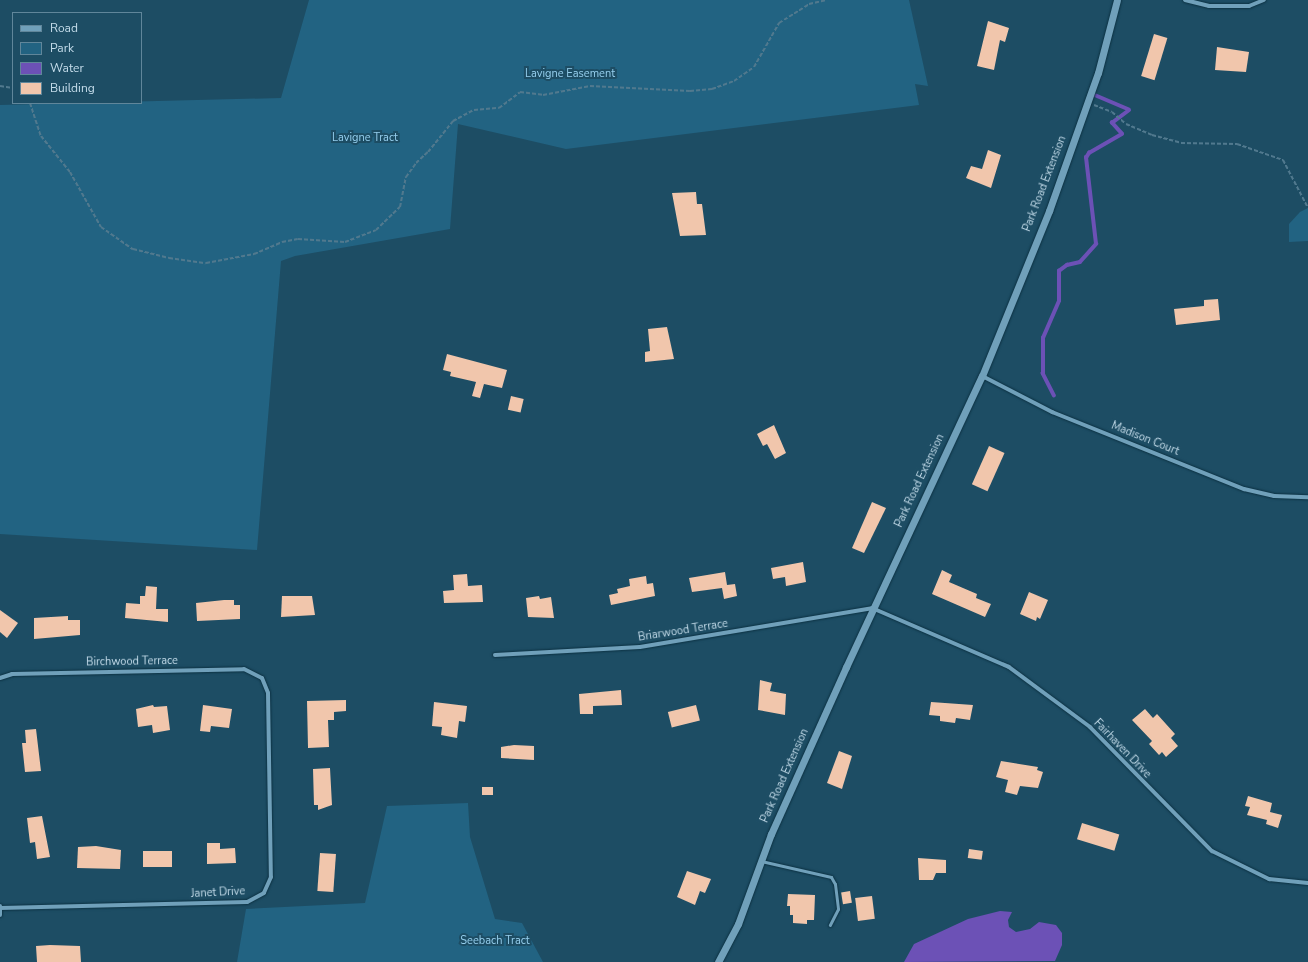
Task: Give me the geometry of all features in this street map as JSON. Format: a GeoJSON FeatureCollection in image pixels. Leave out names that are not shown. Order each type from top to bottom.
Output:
{"type":"FeatureCollection","features":[{"type":"Feature","properties":{"kind":"street","name":"Park Road Extension"},"geometry":{"type":"LineString","coordinates":[[718,962],[738,924],[761,861],[872,608],[982,376],[1049,211],[1086,104],[1117,0]]}},
{"type":"Feature","properties":{"kind":"street"},"geometry":{"type":"LineString","coordinates":[[1185,0],[1209,6],[1249,6],[1264,0]]}},
{"type":"Feature","properties":{"kind":"street","name":"Madison Court"},"geometry":{"type":"LineString","coordinates":[[982,376],[1052,412],[1244,489],[1274,496],[1308,497]]}},
{"type":"Feature","properties":{"kind":"street","name":"Briarwood Terrace"},"geometry":{"type":"LineString","coordinates":[[495,655],[640,647],[872,608]]}},
{"type":"Feature","properties":{"kind":"street","name":"Fairhaven Drive"},"geometry":{"type":"LineString","coordinates":[[872,608],[1008,667],[1090,727],[1212,852],[1269,879],[1308,883]]}},
{"type":"Feature","properties":{"kind":"street","name":"Birchwood Terrace"},"geometry":{"type":"LineString","coordinates":[[0,678],[12,674],[244,669],[262,678]]}},
{"type":"Feature","properties":{"kind":"street","name":"Janet Drive"},"geometry":{"type":"LineString","coordinates":[[0,907],[247,902],[264,893],[271,877],[268,693],[262,678]]}},
{"type":"Feature","properties":{"kind":"street"},"geometry":{"type":"LineString","coordinates":[[0,907],[0,915]]}},
{"type":"Feature","properties":{"kind":"lane"},"geometry":{"type":"LineString","coordinates":[[761,861],[831,877],[835,884],[838,909],[830,925]]}},
{"type":"Feature","properties":{"kind":"path"},"geometry":{"type":"LineString","coordinates":[[30,104],[41,136],[70,172],[101,228],[133,249],[168,258],[206,263],[254,254],[282,242],[298,239],[345,242],[376,230],[400,207],[406,177],[416,163],[453,122],[474,110],[499,108],[520,92],[543,95],[590,86],[690,91],[712,89],[734,81],[754,67],[779,23],[809,4],[827,0]]}},
{"type":"Feature","properties":{"kind":"path"},"geometry":{"type":"LineString","coordinates":[[0,86],[12,88]]}},
{"type":"Feature","properties":{"kind":"path"},"geometry":{"type":"LineString","coordinates":[[1086,104],[1107,109],[1126,124],[1159,137],[1181,143],[1237,144],[1283,160],[1308,208]]}},
{"type":"Feature","properties":{"kind":"green space"},"geometry":{"type":"Polygon","coordinates":[[[309,0],[909,0],[928,86],[915,84],[919,105],[566,149],[458,124],[450,229],[295,256],[281,261],[257,550],[0,534],[0,105],[142,104],[142,101],[281,98],[309,0]]]}},
{"type":"Feature","properties":{"kind":"green space"},"geometry":{"type":"Polygon","coordinates":[[[1308,208],[1308,241],[1289,242],[1289,224],[1300,212],[1308,208]]]}},
{"type":"Feature","properties":{"kind":"green space","name":"Seebach Tract"},"geometry":{"type":"Polygon","coordinates":[[[468,803],[470,837],[495,919],[522,923],[543,962],[237,962],[246,909],[365,903],[387,806],[468,803]]]}},
{"type":"Feature","properties":{"kind":"water"},"geometry":{"type":"Polygon","coordinates":[[[1000,911],[1012,912],[1008,920],[1009,927],[1016,932],[1030,929],[1039,922],[1056,925],[1062,933],[1062,945],[1055,961],[904,962],[914,944],[968,919],[1000,911]]]}},
{"type":"Feature","properties":{"kind":"building"},"geometry":{"type":"Polygon","coordinates":[[[988,21],[1009,28],[1005,42],[1000,40],[994,70],[977,66],[988,21]]]}},
{"type":"Feature","properties":{"kind":"building"},"geometry":{"type":"Polygon","coordinates":[[[1154,34],[1167,38],[1155,80],[1141,76],[1154,34]]]}},
{"type":"Feature","properties":{"kind":"building"},"geometry":{"type":"Polygon","coordinates":[[[1217,47],[1249,52],[1246,72],[1215,70],[1217,47]]]}},
{"type":"Feature","properties":{"kind":"building"},"geometry":{"type":"Polygon","coordinates":[[[988,150],[1001,155],[991,188],[966,178],[971,166],[982,169],[988,150]]]}},
{"type":"Feature","properties":{"kind":"building"},"geometry":{"type":"Polygon","coordinates":[[[696,192],[697,204],[702,204],[706,235],[680,236],[672,193],[696,192]]]}},
{"type":"Feature","properties":{"kind":"building"},"geometry":{"type":"Polygon","coordinates":[[[1218,299],[1220,320],[1176,325],[1174,309],[1204,306],[1204,300],[1218,299]]]}},
{"type":"Feature","properties":{"kind":"building"},"geometry":{"type":"Polygon","coordinates":[[[667,327],[674,359],[645,362],[645,352],[650,351],[648,329],[667,327]]]}},
{"type":"Feature","properties":{"kind":"building"},"geometry":{"type":"Polygon","coordinates":[[[447,354],[507,370],[502,388],[484,384],[480,398],[472,396],[476,382],[450,376],[451,372],[443,370],[447,354]]]}},
{"type":"Feature","properties":{"kind":"building"},"geometry":{"type":"Polygon","coordinates":[[[511,396],[524,399],[521,413],[508,410],[511,396]]]}},
{"type":"Feature","properties":{"kind":"building"},"geometry":{"type":"Polygon","coordinates":[[[774,425],[786,453],[775,459],[767,444],[763,446],[757,434],[774,425]]]}},
{"type":"Feature","properties":{"kind":"building"},"geometry":{"type":"Polygon","coordinates":[[[989,446],[1005,453],[987,491],[972,484],[989,446]]]}},
{"type":"Feature","properties":{"kind":"building"},"geometry":{"type":"Polygon","coordinates":[[[872,502],[886,508],[864,553],[852,548],[872,502]]]}},
{"type":"Feature","properties":{"kind":"building"},"geometry":{"type":"Polygon","coordinates":[[[803,562],[806,582],[786,586],[785,577],[773,579],[771,568],[803,562]]]}},
{"type":"Feature","properties":{"kind":"building"},"geometry":{"type":"Polygon","coordinates":[[[942,570],[952,575],[949,582],[977,594],[976,598],[991,604],[985,617],[932,594],[942,570]]]}},
{"type":"Feature","properties":{"kind":"building"},"geometry":{"type":"Polygon","coordinates":[[[725,572],[727,585],[735,584],[737,596],[724,599],[722,588],[692,592],[689,578],[725,572]]]}},
{"type":"Feature","properties":{"kind":"building"},"geometry":{"type":"Polygon","coordinates":[[[467,574],[468,586],[482,585],[483,602],[444,603],[443,591],[454,590],[453,575],[467,574]]]}},
{"type":"Feature","properties":{"kind":"building"},"geometry":{"type":"Polygon","coordinates":[[[646,576],[647,584],[653,583],[655,596],[611,605],[609,595],[618,593],[617,589],[630,586],[629,579],[646,576]]]}},
{"type":"Feature","properties":{"kind":"building"},"geometry":{"type":"Polygon","coordinates":[[[146,586],[157,587],[156,609],[168,609],[168,622],[125,618],[126,603],[140,604],[140,596],[145,596],[146,586]]]}},
{"type":"Feature","properties":{"kind":"building"},"geometry":{"type":"Polygon","coordinates":[[[1029,592],[1048,600],[1040,619],[1037,617],[1036,621],[1020,614],[1029,592]]]}},
{"type":"Feature","properties":{"kind":"building"},"geometry":{"type":"Polygon","coordinates":[[[282,596],[312,596],[315,615],[281,617],[282,596]]]}},
{"type":"Feature","properties":{"kind":"building"},"geometry":{"type":"Polygon","coordinates":[[[539,596],[540,599],[551,597],[554,618],[528,617],[526,598],[539,596]]]}},
{"type":"Feature","properties":{"kind":"building"},"geometry":{"type":"Polygon","coordinates":[[[234,600],[234,605],[240,605],[240,619],[197,621],[196,603],[234,600]]]}},
{"type":"Feature","properties":{"kind":"building"},"geometry":{"type":"Polygon","coordinates":[[[0,610],[18,623],[7,638],[0,632],[0,610]]]}},
{"type":"Feature","properties":{"kind":"building"},"geometry":{"type":"Polygon","coordinates":[[[68,616],[68,620],[80,620],[80,635],[34,639],[34,618],[68,616]]]}},
{"type":"Feature","properties":{"kind":"building"},"geometry":{"type":"Polygon","coordinates":[[[760,680],[772,683],[770,691],[786,694],[785,715],[758,710],[760,680]]]}},
{"type":"Feature","properties":{"kind":"building"},"geometry":{"type":"Polygon","coordinates":[[[621,690],[622,705],[593,706],[593,714],[580,714],[579,694],[621,690]]]}},
{"type":"Feature","properties":{"kind":"building"},"geometry":{"type":"Polygon","coordinates":[[[346,700],[346,711],[334,712],[334,720],[328,720],[329,747],[308,748],[307,701],[346,700]]]}},
{"type":"Feature","properties":{"kind":"building"},"geometry":{"type":"Polygon","coordinates":[[[434,702],[467,706],[465,722],[459,721],[457,738],[441,735],[442,727],[432,726],[434,702]]]}},
{"type":"Feature","properties":{"kind":"building"},"geometry":{"type":"Polygon","coordinates":[[[931,702],[973,705],[970,720],[956,718],[955,723],[940,721],[940,716],[929,715],[931,702]]]}},
{"type":"Feature","properties":{"kind":"building"},"geometry":{"type":"Polygon","coordinates":[[[153,705],[154,707],[167,706],[170,730],[153,733],[152,725],[138,727],[136,709],[153,705]]]}},
{"type":"Feature","properties":{"kind":"building"},"geometry":{"type":"Polygon","coordinates":[[[203,705],[232,709],[229,728],[211,726],[210,732],[200,731],[203,705]]]}},
{"type":"Feature","properties":{"kind":"building"},"geometry":{"type":"Polygon","coordinates":[[[696,705],[700,721],[672,728],[668,712],[696,705]]]}},
{"type":"Feature","properties":{"kind":"building"},"geometry":{"type":"Polygon","coordinates":[[[1145,709],[1153,718],[1157,714],[1175,734],[1171,738],[1178,746],[1166,757],[1162,752],[1159,755],[1149,744],[1152,741],[1132,720],[1145,709]]]}},
{"type":"Feature","properties":{"kind":"building"},"geometry":{"type":"Polygon","coordinates":[[[36,729],[41,771],[25,772],[22,743],[26,743],[25,730],[36,729]]]}},
{"type":"Feature","properties":{"kind":"building"},"geometry":{"type":"Polygon","coordinates":[[[514,745],[534,746],[534,760],[501,758],[501,747],[514,745]]]}},
{"type":"Feature","properties":{"kind":"building"},"geometry":{"type":"Polygon","coordinates":[[[839,751],[852,756],[842,789],[827,783],[839,751]]]}},
{"type":"Feature","properties":{"kind":"building"},"geometry":{"type":"Polygon","coordinates":[[[1001,761],[1038,767],[1037,770],[1043,772],[1038,788],[1020,786],[1017,795],[1005,792],[1008,780],[996,777],[1001,761]]]}},
{"type":"Feature","properties":{"kind":"building"},"geometry":{"type":"Polygon","coordinates":[[[330,768],[332,805],[318,810],[318,805],[314,805],[313,769],[330,768]]]}},
{"type":"Feature","properties":{"kind":"building"},"geometry":{"type":"Polygon","coordinates":[[[482,787],[493,787],[493,795],[482,795],[482,787]]]}},
{"type":"Feature","properties":{"kind":"building"},"geometry":{"type":"Polygon","coordinates":[[[1248,796],[1272,803],[1270,812],[1282,815],[1278,828],[1266,824],[1267,820],[1247,815],[1250,807],[1245,806],[1248,796]]]}},
{"type":"Feature","properties":{"kind":"building"},"geometry":{"type":"Polygon","coordinates":[[[42,816],[50,857],[37,859],[35,842],[30,843],[27,818],[42,816]]]}},
{"type":"Feature","properties":{"kind":"building"},"geometry":{"type":"Polygon","coordinates":[[[1082,823],[1119,834],[1114,851],[1077,839],[1082,823]]]}},
{"type":"Feature","properties":{"kind":"building"},"geometry":{"type":"Polygon","coordinates":[[[207,843],[220,843],[220,849],[235,848],[236,863],[207,864],[207,843]]]}},
{"type":"Feature","properties":{"kind":"building"},"geometry":{"type":"Polygon","coordinates":[[[96,846],[121,850],[120,869],[77,868],[78,847],[96,846]]]}},
{"type":"Feature","properties":{"kind":"building"},"geometry":{"type":"Polygon","coordinates":[[[969,849],[983,851],[982,860],[968,858],[969,849]]]}},
{"type":"Feature","properties":{"kind":"building"},"geometry":{"type":"Polygon","coordinates":[[[143,851],[172,851],[172,867],[143,867],[143,851]]]}},
{"type":"Feature","properties":{"kind":"building"},"geometry":{"type":"Polygon","coordinates":[[[320,853],[336,854],[333,892],[317,891],[320,853]]]}},
{"type":"Feature","properties":{"kind":"building"},"geometry":{"type":"Polygon","coordinates":[[[918,858],[946,860],[946,873],[936,873],[933,880],[919,880],[918,858]]]}},
{"type":"Feature","properties":{"kind":"building"},"geometry":{"type":"Polygon","coordinates":[[[687,871],[711,879],[705,893],[700,891],[695,905],[677,897],[687,871]]]}},
{"type":"Feature","properties":{"kind":"building"},"geometry":{"type":"Polygon","coordinates":[[[850,891],[852,903],[843,904],[841,892],[850,891]]]}},
{"type":"Feature","properties":{"kind":"building"},"geometry":{"type":"Polygon","coordinates":[[[788,894],[815,895],[814,920],[807,920],[807,924],[793,923],[793,915],[790,915],[790,906],[787,906],[788,894]]]}},
{"type":"Feature","properties":{"kind":"building"},"geometry":{"type":"Polygon","coordinates":[[[872,896],[875,919],[858,921],[855,898],[872,896]]]}},
{"type":"Feature","properties":{"kind":"building"},"geometry":{"type":"Polygon","coordinates":[[[36,946],[80,946],[81,962],[37,962],[36,946]]]}},
{"type":"Feature","properties":{"kind":"waterway"},"geometry":{"type":"LineString","coordinates":[[1054,396],[1043,374],[1043,338],[1059,301],[1059,271],[1067,265],[1080,262],[1096,244],[1086,158],[1089,153],[1122,134],[1112,123],[1129,110],[1096,96]]}},
{"type":"Feature","properties":{"kind":"park label","name":"Lavigne Easement"},"geometry":{"type":"Point","coordinates":[570,74]}},
{"type":"Feature","properties":{"kind":"park label","name":"Lavigne Tract"},"geometry":{"type":"Point","coordinates":[365,138]}}]}
